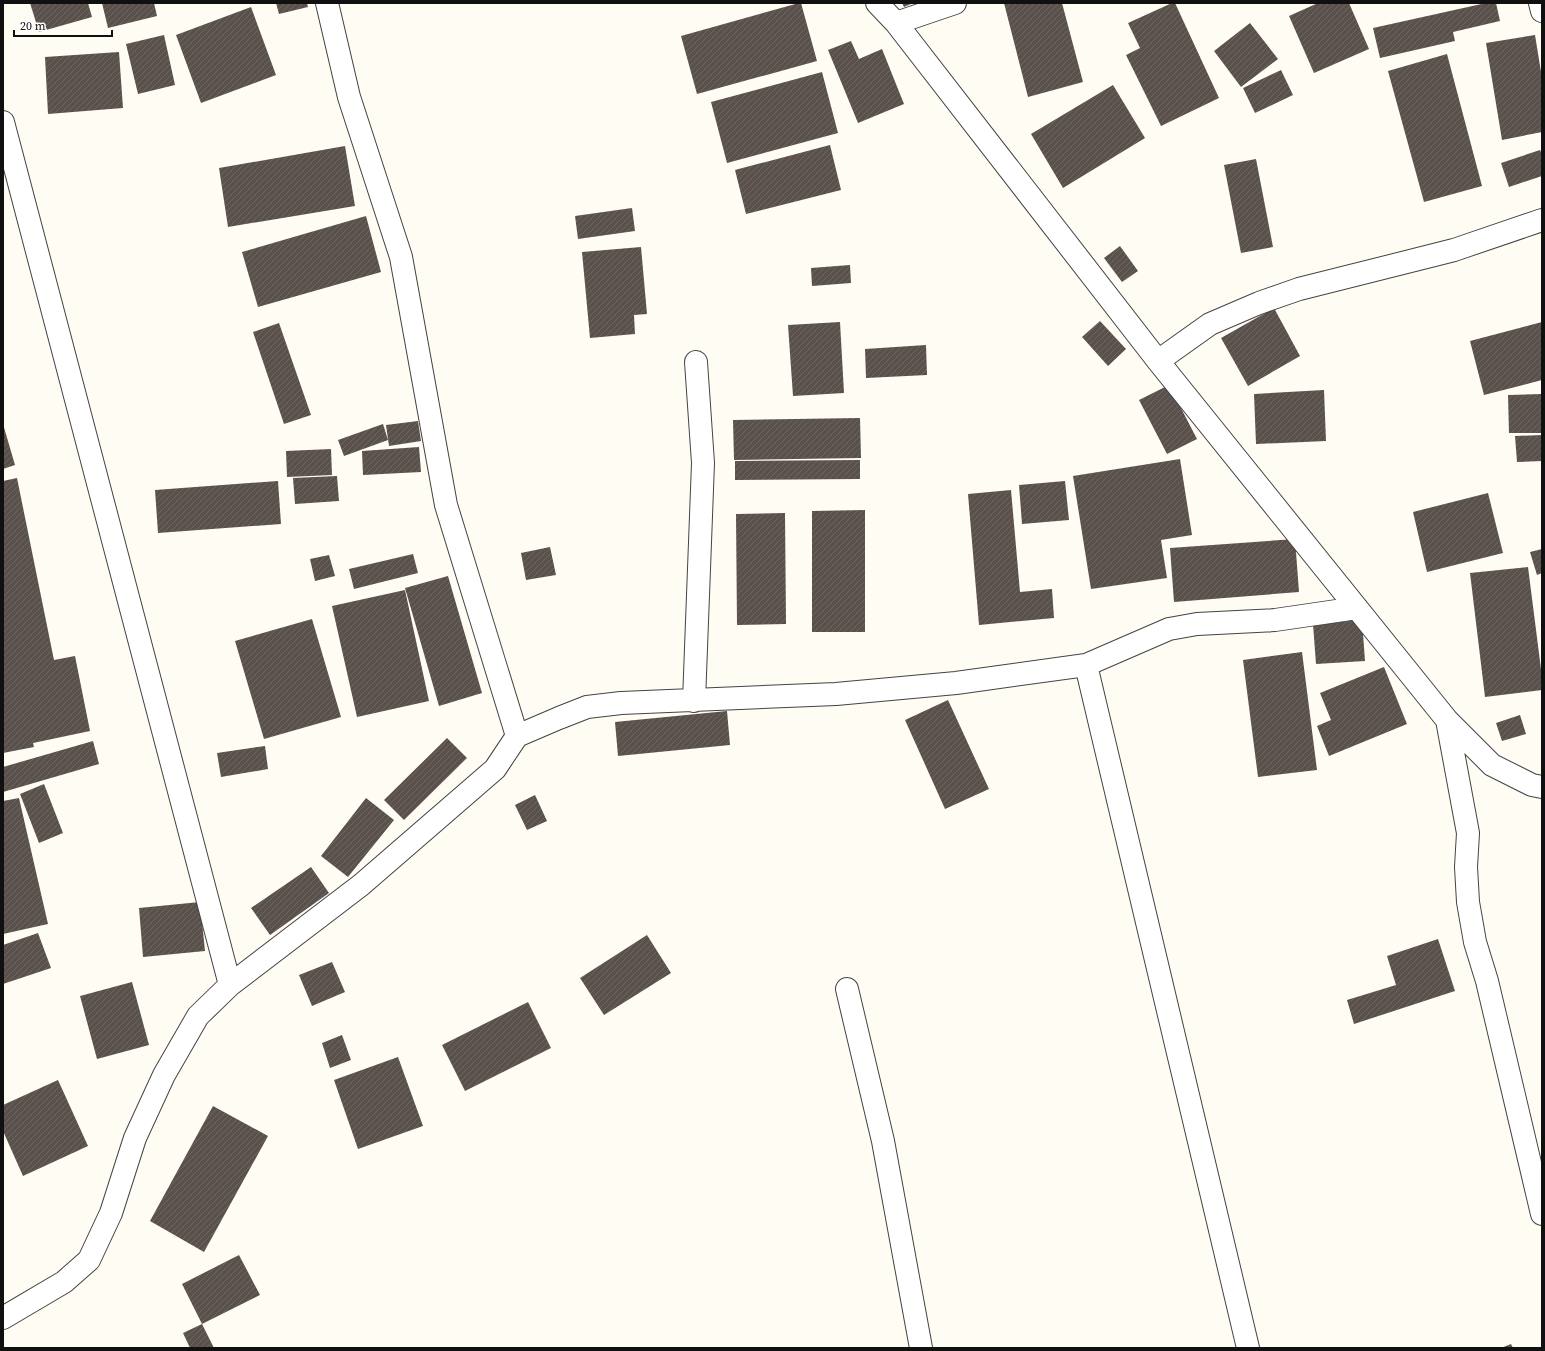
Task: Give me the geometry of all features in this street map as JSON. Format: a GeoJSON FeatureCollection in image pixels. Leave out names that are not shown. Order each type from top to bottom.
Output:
{"type":"FeatureCollection","features":[{"type":"Feature","properties":{"kind":"street"},"geometry":{"type":"LineString","coordinates":[[328,3],[349,97],[401,257],[446,505],[517,736]]}},
{"type":"Feature","properties":{"kind":"street"},"geometry":{"type":"LineString","coordinates":[[877,3],[896,23],[1158,361],[1447,720],[1492,764],[1532,785],[1542,787]]}},
{"type":"Feature","properties":{"kind":"street"},"geometry":{"type":"LineString","coordinates":[[896,23],[955,3]]}},
{"type":"Feature","properties":{"kind":"street"},"geometry":{"type":"LineString","coordinates":[[1540,3],[1542,11]]}},
{"type":"Feature","properties":{"kind":"street"},"geometry":{"type":"LineString","coordinates":[[3,122],[230,985]]}},
{"type":"Feature","properties":{"kind":"street"},"geometry":{"type":"LineString","coordinates":[[1158,361],[1210,324],[1259,303],[1298,289],[1454,250],[1542,220]]}},
{"type":"Feature","properties":{"kind":"street"},"geometry":{"type":"LineString","coordinates":[[694,700],[703,463],[696,362]]}},
{"type":"Feature","properties":{"kind":"street"},"geometry":{"type":"LineString","coordinates":[[3,1318],[64,1282],[89,1260],[111,1213],[135,1138],[164,1075],[198,1016],[230,985],[362,884],[495,769],[517,736],[559,718],[588,708],[621,702],[836,694],[956,683],[1086,665],[1169,629],[1197,624],[1275,620],[1357,608]]}},
{"type":"Feature","properties":{"kind":"street"},"geometry":{"type":"LineString","coordinates":[[1086,665],[1248,1348]]}},
{"type":"Feature","properties":{"kind":"street"},"geometry":{"type":"LineString","coordinates":[[1447,720],[1468,833],[1466,867],[1468,902],[1475,942],[1487,981],[1542,1214]]}},
{"type":"Feature","properties":{"kind":"street"},"geometry":{"type":"LineString","coordinates":[[847,989],[883,1141],[921,1348]]}},
{"type":"Feature","properties":{"kind":"building"},"geometry":{"type":"Polygon","coordinates":[[[30,3],[88,3],[92,17],[39,32],[30,3]]]}},
{"type":"Feature","properties":{"kind":"building"},"geometry":{"type":"Polygon","coordinates":[[[102,3],[154,3],[157,16],[108,28],[102,3]]]}},
{"type":"Feature","properties":{"kind":"building"},"geometry":{"type":"Polygon","coordinates":[[[276,3],[307,3],[308,7],[279,14],[276,3]]]}},
{"type":"Feature","properties":{"kind":"building"},"geometry":{"type":"Polygon","coordinates":[[[801,3],[817,61],[697,94],[681,36],[801,3]]]}},
{"type":"Feature","properties":{"kind":"building"},"geometry":{"type":"Polygon","coordinates":[[[902,3],[913,3],[904,7],[902,3]]]}},
{"type":"Feature","properties":{"kind":"building"},"geometry":{"type":"Polygon","coordinates":[[[1004,3],[1062,3],[1083,82],[1028,97],[1004,3]]]}},
{"type":"Feature","properties":{"kind":"building"},"geometry":{"type":"Polygon","coordinates":[[[1175,3],[1219,98],[1161,126],[1126,55],[1140,48],[1128,23],[1175,3]]]}},
{"type":"Feature","properties":{"kind":"building"},"geometry":{"type":"Polygon","coordinates":[[[1318,3],[1349,3],[1369,49],[1314,73],[1289,16],[1318,3]]]}},
{"type":"Feature","properties":{"kind":"building"},"geometry":{"type":"Polygon","coordinates":[[[1486,3],[1496,3],[1500,21],[1453,32],[1455,41],[1380,58],[1373,28],[1486,3]]]}},
{"type":"Feature","properties":{"kind":"building"},"geometry":{"type":"Polygon","coordinates":[[[251,7],[276,75],[201,103],[176,35],[251,7]]]}},
{"type":"Feature","properties":{"kind":"building"},"geometry":{"type":"Polygon","coordinates":[[[1250,23],[1278,59],[1241,87],[1214,51],[1250,23]]]}},
{"type":"Feature","properties":{"kind":"building"},"geometry":{"type":"Polygon","coordinates":[[[164,35],[175,85],[138,94],[126,44],[164,35]]]}},
{"type":"Feature","properties":{"kind":"building"},"geometry":{"type":"Polygon","coordinates":[[[1535,35],[1542,78],[1542,132],[1502,140],[1486,43],[1535,35]]]}},
{"type":"Feature","properties":{"kind":"building"},"geometry":{"type":"Polygon","coordinates":[[[851,41],[859,59],[882,49],[904,104],[858,123],[828,50],[851,41]]]}},
{"type":"Feature","properties":{"kind":"building"},"geometry":{"type":"Polygon","coordinates":[[[119,52],[123,108],[48,114],[45,57],[119,52]]]}},
{"type":"Feature","properties":{"kind":"building"},"geometry":{"type":"Polygon","coordinates":[[[1447,54],[1482,186],[1424,202],[1388,71],[1447,54]]]}},
{"type":"Feature","properties":{"kind":"building"},"geometry":{"type":"Polygon","coordinates":[[[1281,70],[1293,95],[1255,113],[1243,88],[1281,70]]]}},
{"type":"Feature","properties":{"kind":"building"},"geometry":{"type":"Polygon","coordinates":[[[822,72],[838,133],[727,163],[711,102],[822,72]]]}},
{"type":"Feature","properties":{"kind":"building"},"geometry":{"type":"Polygon","coordinates":[[[1113,85],[1145,138],[1063,188],[1031,134],[1113,85]]]}},
{"type":"Feature","properties":{"kind":"building"},"geometry":{"type":"Polygon","coordinates":[[[830,145],[841,190],[746,214],[735,170],[830,145]]]}},
{"type":"Feature","properties":{"kind":"building"},"geometry":{"type":"Polygon","coordinates":[[[345,146],[355,206],[228,227],[219,168],[345,146]]]}},
{"type":"Feature","properties":{"kind":"building"},"geometry":{"type":"Polygon","coordinates":[[[1540,150],[1542,154],[1542,176],[1509,187],[1501,163],[1540,150]]]}},
{"type":"Feature","properties":{"kind":"building"},"geometry":{"type":"Polygon","coordinates":[[[1256,159],[1273,247],[1241,253],[1224,165],[1256,159]]]}},
{"type":"Feature","properties":{"kind":"building"},"geometry":{"type":"Polygon","coordinates":[[[632,208],[635,231],[578,239],[575,216],[632,208]]]}},
{"type":"Feature","properties":{"kind":"building"},"geometry":{"type":"Polygon","coordinates":[[[366,216],[381,272],[258,307],[242,252],[366,216]]]}},
{"type":"Feature","properties":{"kind":"building"},"geometry":{"type":"Polygon","coordinates":[[[1120,246],[1138,271],[1122,282],[1104,258],[1120,246]]]}},
{"type":"Feature","properties":{"kind":"building"},"geometry":{"type":"Polygon","coordinates":[[[641,247],[647,314],[634,315],[635,334],[590,338],[582,252],[641,247]]]}},
{"type":"Feature","properties":{"kind":"building"},"geometry":{"type":"Polygon","coordinates":[[[850,265],[851,283],[812,286],[811,268],[850,265]]]}},
{"type":"Feature","properties":{"kind":"building"},"geometry":{"type":"Polygon","coordinates":[[[1274,308],[1300,356],[1248,386],[1221,338],[1274,308]]]}},
{"type":"Feature","properties":{"kind":"building"},"geometry":{"type":"Polygon","coordinates":[[[1100,321],[1126,349],[1108,366],[1082,337],[1100,321]]]}},
{"type":"Feature","properties":{"kind":"building"},"geometry":{"type":"Polygon","coordinates":[[[840,322],[844,393],[793,396],[788,325],[840,322]]]}},
{"type":"Feature","properties":{"kind":"building"},"geometry":{"type":"Polygon","coordinates":[[[1542,322],[1542,380],[1484,395],[1470,341],[1542,322]]]}},
{"type":"Feature","properties":{"kind":"building"},"geometry":{"type":"Polygon","coordinates":[[[279,323],[311,415],[284,424],[253,332],[279,323]]]}},
{"type":"Feature","properties":{"kind":"building"},"geometry":{"type":"Polygon","coordinates":[[[926,345],[927,375],[866,378],[865,349],[926,345]]]}},
{"type":"Feature","properties":{"kind":"building"},"geometry":{"type":"Polygon","coordinates":[[[1169,385],[1197,439],[1167,454],[1139,400],[1169,385]]]}},
{"type":"Feature","properties":{"kind":"building"},"geometry":{"type":"Polygon","coordinates":[[[1324,390],[1326,441],[1256,444],[1254,394],[1324,390]]]}},
{"type":"Feature","properties":{"kind":"building"},"geometry":{"type":"Polygon","coordinates":[[[1542,394],[1542,433],[1509,433],[1508,395],[1542,394]]]}},
{"type":"Feature","properties":{"kind":"building"},"geometry":{"type":"Polygon","coordinates":[[[860,418],[861,458],[734,460],[733,420],[860,418]]]}},
{"type":"Feature","properties":{"kind":"building"},"geometry":{"type":"Polygon","coordinates":[[[418,421],[421,441],[389,446],[386,425],[418,421]]]}},
{"type":"Feature","properties":{"kind":"building"},"geometry":{"type":"Polygon","coordinates":[[[3,424],[15,465],[3,469],[3,424]]]}},
{"type":"Feature","properties":{"kind":"building"},"geometry":{"type":"Polygon","coordinates":[[[383,424],[388,440],[344,456],[338,440],[383,424]]]}},
{"type":"Feature","properties":{"kind":"building"},"geometry":{"type":"Polygon","coordinates":[[[1542,435],[1542,461],[1517,462],[1515,436],[1542,435]]]}},
{"type":"Feature","properties":{"kind":"building"},"geometry":{"type":"Polygon","coordinates":[[[419,447],[421,472],[363,475],[362,451],[419,447]]]}},
{"type":"Feature","properties":{"kind":"building"},"geometry":{"type":"Polygon","coordinates":[[[331,449],[332,475],[287,477],[286,451],[331,449]]]}},
{"type":"Feature","properties":{"kind":"building"},"geometry":{"type":"Polygon","coordinates":[[[1180,459],[1192,535],[1161,540],[1167,578],[1091,589],[1073,476],[1180,459]]]}},
{"type":"Feature","properties":{"kind":"building"},"geometry":{"type":"Polygon","coordinates":[[[860,460],[860,479],[735,480],[735,461],[860,460]]]}},
{"type":"Feature","properties":{"kind":"building"},"geometry":{"type":"Polygon","coordinates":[[[337,476],[339,501],[295,504],[293,478],[337,476]]]}},
{"type":"Feature","properties":{"kind":"building"},"geometry":{"type":"Polygon","coordinates":[[[17,478],[54,660],[75,656],[90,731],[33,743],[34,747],[3,753],[3,481],[17,478]]]}},
{"type":"Feature","properties":{"kind":"building"},"geometry":{"type":"Polygon","coordinates":[[[278,481],[281,524],[158,533],[155,490],[278,481]]]}},
{"type":"Feature","properties":{"kind":"building"},"geometry":{"type":"Polygon","coordinates":[[[1065,481],[1069,520],[1022,524],[1019,485],[1065,481]]]}},
{"type":"Feature","properties":{"kind":"building"},"geometry":{"type":"Polygon","coordinates":[[[1011,490],[1020,592],[1052,589],[1054,618],[979,625],[968,494],[1011,490]]]}},
{"type":"Feature","properties":{"kind":"building"},"geometry":{"type":"Polygon","coordinates":[[[1488,493],[1503,553],[1427,572],[1413,512],[1488,493]]]}},
{"type":"Feature","properties":{"kind":"building"},"geometry":{"type":"Polygon","coordinates":[[[865,510],[865,632],[812,632],[812,511],[865,510]]]}},
{"type":"Feature","properties":{"kind":"building"},"geometry":{"type":"Polygon","coordinates":[[[785,513],[786,624],[737,625],[736,514],[785,513]]]}},
{"type":"Feature","properties":{"kind":"building"},"geometry":{"type":"Polygon","coordinates":[[[1295,539],[1299,592],[1174,602],[1170,548],[1295,539]]]}},
{"type":"Feature","properties":{"kind":"building"},"geometry":{"type":"Polygon","coordinates":[[[550,547],[556,575],[526,580],[521,553],[550,547]]]}},
{"type":"Feature","properties":{"kind":"building"},"geometry":{"type":"Polygon","coordinates":[[[1542,549],[1542,573],[1537,575],[1530,552],[1542,549]]]}},
{"type":"Feature","properties":{"kind":"building"},"geometry":{"type":"Polygon","coordinates":[[[413,554],[418,573],[354,589],[349,569],[413,554]]]}},
{"type":"Feature","properties":{"kind":"building"},"geometry":{"type":"Polygon","coordinates":[[[329,555],[335,576],[315,581],[310,559],[329,555]]]}},
{"type":"Feature","properties":{"kind":"building"},"geometry":{"type":"Polygon","coordinates":[[[1528,567],[1542,677],[1542,690],[1485,697],[1470,573],[1528,567]]]}},
{"type":"Feature","properties":{"kind":"building"},"geometry":{"type":"Polygon","coordinates":[[[448,576],[482,693],[439,706],[405,588],[448,576]]]}},
{"type":"Feature","properties":{"kind":"building"},"geometry":{"type":"Polygon","coordinates":[[[405,590],[429,701],[357,717],[332,606],[405,590]]]}},
{"type":"Feature","properties":{"kind":"building"},"geometry":{"type":"Polygon","coordinates":[[[312,619],[341,717],[264,739],[235,641],[312,619]]]}},
{"type":"Feature","properties":{"kind":"building"},"geometry":{"type":"Polygon","coordinates":[[[1362,620],[1365,661],[1316,664],[1313,624],[1362,620]]]}},
{"type":"Feature","properties":{"kind":"building"},"geometry":{"type":"Polygon","coordinates":[[[1302,652],[1317,770],[1258,777],[1243,660],[1302,652]]]}},
{"type":"Feature","properties":{"kind":"building"},"geometry":{"type":"Polygon","coordinates":[[[1384,667],[1407,724],[1329,756],[1317,726],[1331,720],[1320,693],[1384,667]]]}},
{"type":"Feature","properties":{"kind":"building"},"geometry":{"type":"Polygon","coordinates":[[[948,700],[989,789],[945,809],[905,720],[948,700]]]}},
{"type":"Feature","properties":{"kind":"building"},"geometry":{"type":"Polygon","coordinates":[[[727,711],[730,745],[618,756],[615,722],[727,711]]]}},
{"type":"Feature","properties":{"kind":"building"},"geometry":{"type":"Polygon","coordinates":[[[1520,715],[1526,734],[1502,741],[1496,723],[1520,715]]]}},
{"type":"Feature","properties":{"kind":"building"},"geometry":{"type":"Polygon","coordinates":[[[447,738],[467,758],[404,820],[384,800],[447,738]]]}},
{"type":"Feature","properties":{"kind":"building"},"geometry":{"type":"Polygon","coordinates":[[[93,741],[99,764],[3,792],[3,767],[93,741]]]}},
{"type":"Feature","properties":{"kind":"building"},"geometry":{"type":"Polygon","coordinates":[[[265,746],[268,769],[221,777],[217,753],[265,746]]]}},
{"type":"Feature","properties":{"kind":"building"},"geometry":{"type":"Polygon","coordinates":[[[44,784],[63,833],[39,843],[20,794],[44,784]]]}},
{"type":"Feature","properties":{"kind":"building"},"geometry":{"type":"Polygon","coordinates":[[[535,795],[547,821],[527,830],[515,805],[535,795]]]}},
{"type":"Feature","properties":{"kind":"building"},"geometry":{"type":"Polygon","coordinates":[[[19,798],[48,924],[3,934],[3,801],[19,798]]]}},
{"type":"Feature","properties":{"kind":"building"},"geometry":{"type":"Polygon","coordinates":[[[366,798],[394,820],[348,877],[321,856],[366,798]]]}},
{"type":"Feature","properties":{"kind":"building"},"geometry":{"type":"Polygon","coordinates":[[[311,867],[329,893],[270,935],[251,908],[311,867]]]}},
{"type":"Feature","properties":{"kind":"building"},"geometry":{"type":"Polygon","coordinates":[[[200,902],[205,951],[143,957],[139,908],[200,902]]]}},
{"type":"Feature","properties":{"kind":"building"},"geometry":{"type":"Polygon","coordinates":[[[38,933],[51,968],[3,984],[3,945],[38,933]]]}},
{"type":"Feature","properties":{"kind":"building"},"geometry":{"type":"Polygon","coordinates":[[[647,935],[671,973],[604,1015],[580,978],[647,935]]]}},
{"type":"Feature","properties":{"kind":"building"},"geometry":{"type":"Polygon","coordinates":[[[1438,939],[1455,991],[1354,1024],[1347,1000],[1396,985],[1387,956],[1438,939]]]}},
{"type":"Feature","properties":{"kind":"building"},"geometry":{"type":"Polygon","coordinates":[[[332,962],[345,992],[312,1006],[299,975],[332,962]]]}},
{"type":"Feature","properties":{"kind":"building"},"geometry":{"type":"Polygon","coordinates":[[[132,982],[149,1045],[97,1059],[80,996],[132,982]]]}},
{"type":"Feature","properties":{"kind":"building"},"geometry":{"type":"Polygon","coordinates":[[[528,1002],[551,1048],[465,1091],[442,1045],[528,1002]]]}},
{"type":"Feature","properties":{"kind":"building"},"geometry":{"type":"Polygon","coordinates":[[[342,1035],[351,1060],[330,1068],[322,1043],[342,1035]]]}},
{"type":"Feature","properties":{"kind":"building"},"geometry":{"type":"Polygon","coordinates":[[[398,1057],[423,1126],[358,1149],[334,1080],[398,1057]]]}},
{"type":"Feature","properties":{"kind":"building"},"geometry":{"type":"Polygon","coordinates":[[[58,1080],[88,1146],[23,1176],[3,1131],[3,1105],[58,1080]]]}},
{"type":"Feature","properties":{"kind":"building"},"geometry":{"type":"Polygon","coordinates":[[[213,1106],[268,1136],[204,1252],[150,1221],[213,1106]]]}},
{"type":"Feature","properties":{"kind":"building"},"geometry":{"type":"Polygon","coordinates":[[[239,1255],[260,1295],[202,1324],[182,1284],[239,1255]]]}},
{"type":"Feature","properties":{"kind":"building"},"geometry":{"type":"Polygon","coordinates":[[[202,1324],[214,1348],[190,1348],[183,1333],[202,1324]]]}},
{"type":"Feature","properties":{"kind":"building"},"geometry":{"type":"Polygon","coordinates":[[[1511,1344],[1513,1348],[1501,1348],[1511,1344]]]}}]}
